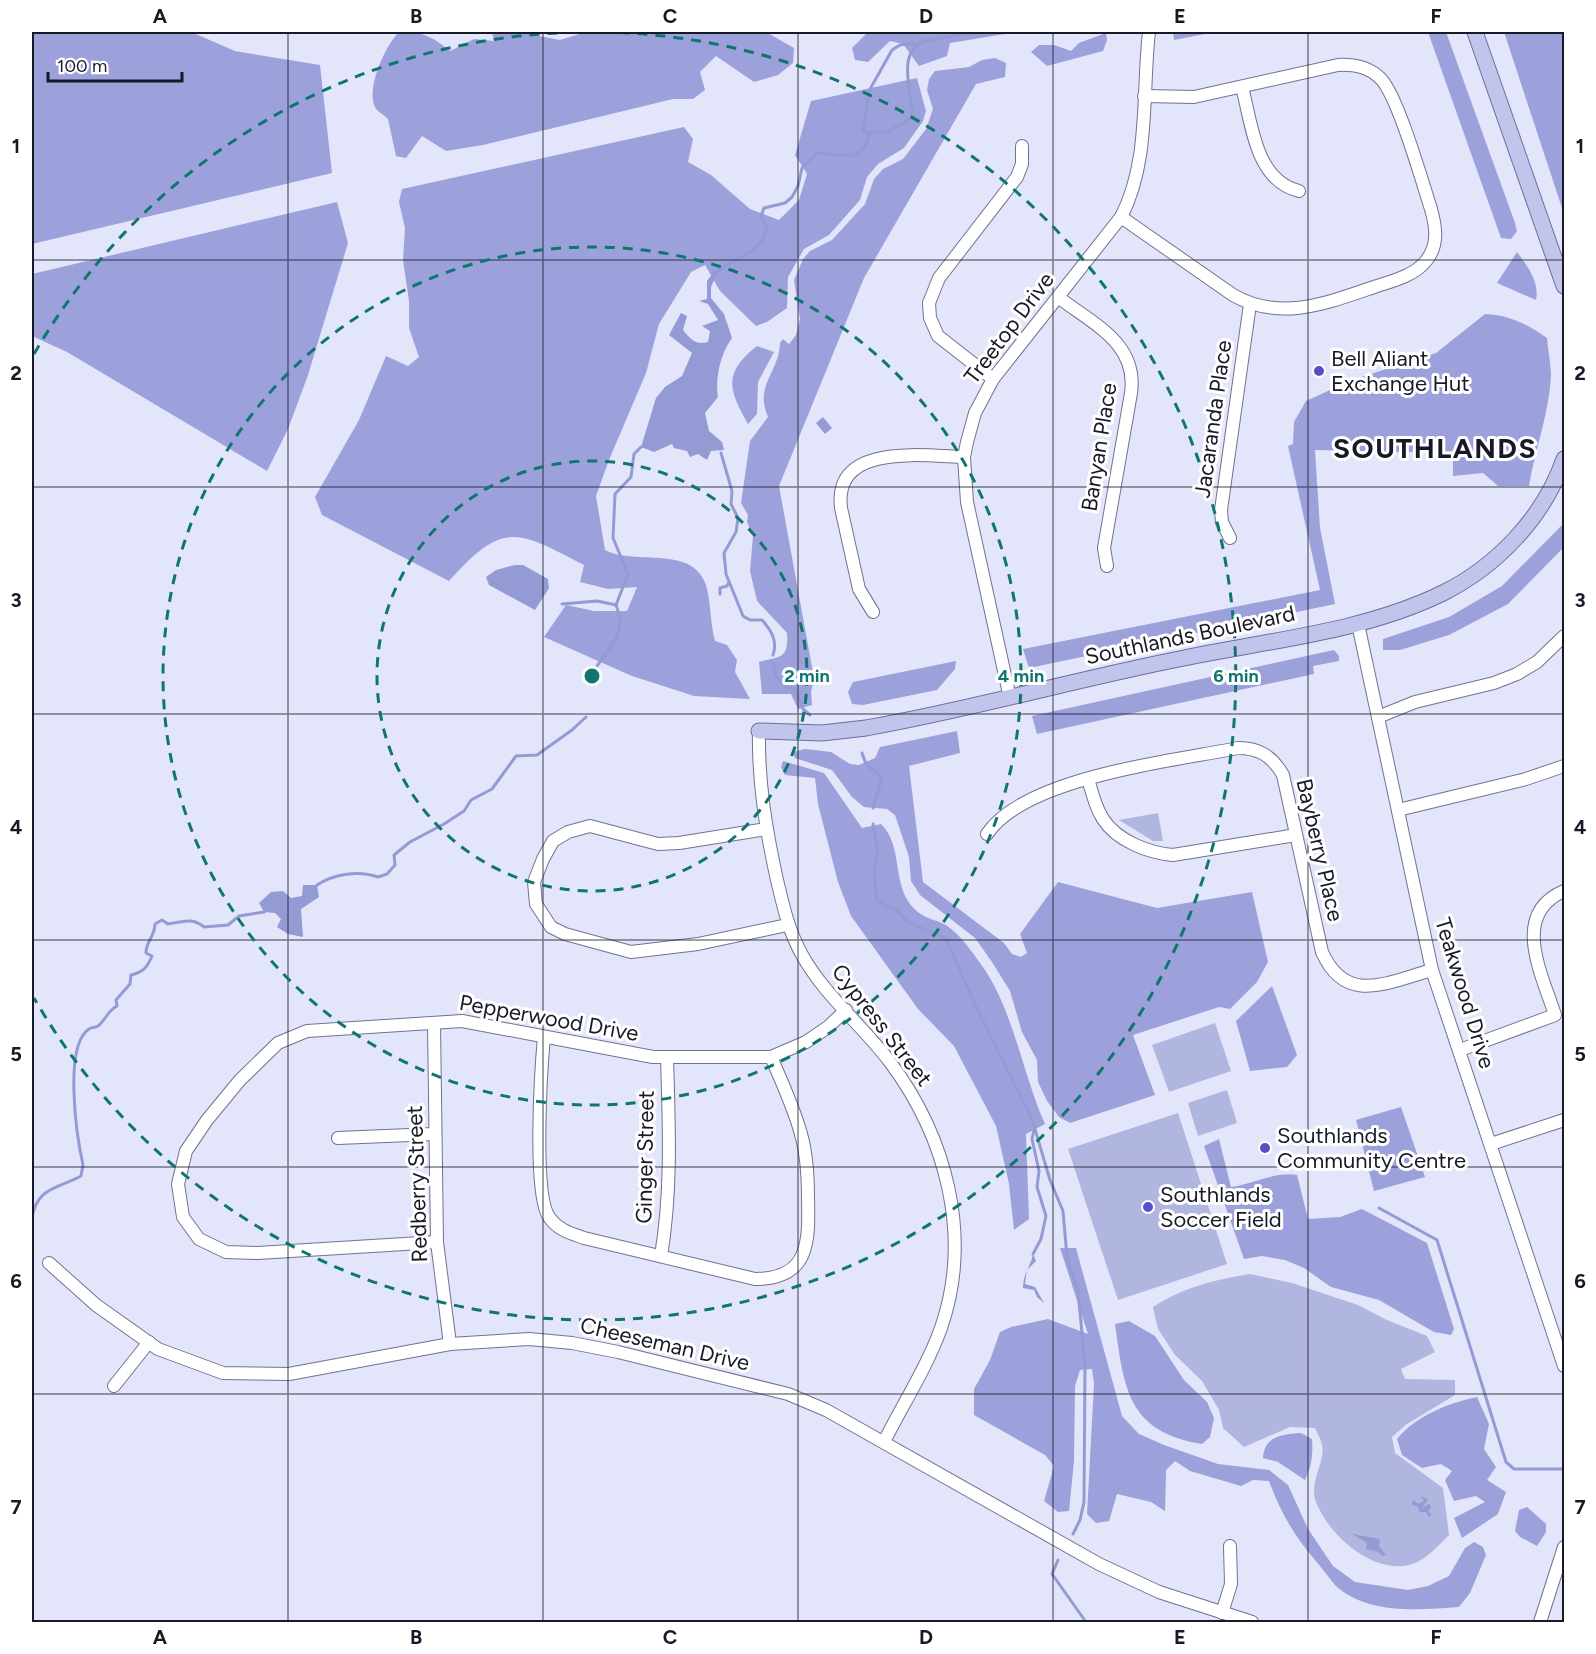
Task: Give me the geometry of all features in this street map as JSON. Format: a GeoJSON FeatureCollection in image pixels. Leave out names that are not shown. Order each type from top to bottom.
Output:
{"type":"FeatureCollection","features":[{"type":"Feature","properties":{"kind":"main road"},"geometry":{"type":"LineString","coordinates":[[1475,32],[1564,286]]}},
{"type":"Feature","properties":{"kind":"main road","name":"Southlands Boulevard"},"geometry":{"type":"LineString","coordinates":[[759,731],[822,733],[866,728],[1183,658],[1358,624],[1442,593],[1489,563],[1530,522],[1547,496],[1564,459]]}},
{"type":"Feature","properties":{"kind":"street","name":"Treetop Drive"},"geometry":{"type":"LineString","coordinates":[[1010,698],[967,502],[964,457],[975,413],[993,379],[1121,217],[1133,187],[1149,32]]}},
{"type":"Feature","properties":{"kind":"street"},"geometry":{"type":"LineString","coordinates":[[1121,217],[1224,289],[1250,304],[1276,309],[1308,308],[1415,272],[1428,259],[1436,234],[1431,209],[1394,103],[1385,84],[1374,73],[1359,66],[1338,65],[1182,98],[1144,96]]}},
{"type":"Feature","properties":{"kind":"street"},"geometry":{"type":"LineString","coordinates":[[1242,87],[1258,148],[1269,174],[1288,188],[1299,191]]}},
{"type":"Feature","properties":{"kind":"street"},"geometry":{"type":"LineString","coordinates":[[993,379],[938,336],[930,318],[929,303],[939,278],[1017,177],[1022,164],[1022,146]]}},
{"type":"Feature","properties":{"kind":"street","name":"Banyan Place"},"geometry":{"type":"LineString","coordinates":[[1058,297],[1119,345],[1132,368],[1132,386],[1104,548],[1107,566]]}},
{"type":"Feature","properties":{"kind":"street","name":"Jacaranda Place"},"geometry":{"type":"LineString","coordinates":[[1230,538],[1222,522],[1221,510],[1250,304]]}},
{"type":"Feature","properties":{"kind":"street"},"geometry":{"type":"LineString","coordinates":[[873,612],[859,590],[841,508],[841,494],[846,480],[860,465],[876,457],[964,457]]}},
{"type":"Feature","properties":{"kind":"street","name":"Teakwood Drive"},"geometry":{"type":"LineString","coordinates":[[1358,624],[1432,970],[1564,1366]]}},
{"type":"Feature","properties":{"kind":"street"},"geometry":{"type":"LineString","coordinates":[[1378,717],[1415,702],[1494,683],[1516,674],[1537,662],[1564,636]]}},
{"type":"Feature","properties":{"kind":"street","name":"Cypress Street"},"geometry":{"type":"LineString","coordinates":[[759,731],[766,829],[787,925],[811,969],[889,1061],[929,1124],[948,1181],[952,1215],[953,1276],[941,1328],[884,1442]]}},
{"type":"Feature","properties":{"kind":"street","name":"Bayberry Place"},"geometry":{"type":"LineString","coordinates":[[987,834],[996,820],[1062,786],[1238,748],[1253,748],[1275,762],[1283,775],[1322,952],[1327,964],[1341,979],[1357,986],[1367,987],[1432,970]]}},
{"type":"Feature","properties":{"kind":"street"},"geometry":{"type":"LineString","coordinates":[[1398,810],[1526,779],[1564,766]]}},
{"type":"Feature","properties":{"kind":"street"},"geometry":{"type":"LineString","coordinates":[[1088,779],[1097,809],[1104,821],[1130,842],[1158,854],[1173,855],[1296,834]]}},
{"type":"Feature","properties":{"kind":"street"},"geometry":{"type":"LineString","coordinates":[[766,829],[658,844],[590,826],[568,832],[554,841],[543,860],[534,882],[536,904],[551,927],[564,934],[631,952],[698,944],[787,925]]}},
{"type":"Feature","properties":{"kind":"street"},"geometry":{"type":"LineString","coordinates":[[1460,1050],[1560,1013],[1534,947],[1533,932],[1539,910],[1548,899],[1564,891]]}},
{"type":"Feature","properties":{"kind":"street","name":"Pepperwood Drive"},"geometry":{"type":"LineString","coordinates":[[437,1242],[258,1253],[226,1252],[199,1239],[183,1217],[178,1185],[186,1151],[207,1120],[240,1080],[278,1043],[307,1031],[462,1021],[667,1058],[771,1057],[806,1042],[828,1028],[846,1010]]}},
{"type":"Feature","properties":{"kind":"street","name":"Redberry Street"},"geometry":{"type":"LineString","coordinates":[[434,1023],[437,1242],[450,1344]]}},
{"type":"Feature","properties":{"kind":"street"},"geometry":{"type":"LineString","coordinates":[[544,1037],[540,1082],[542,1190],[545,1209],[560,1229],[584,1238],[755,1278],[781,1276],[799,1262],[807,1247],[809,1228],[806,1155],[795,1114],[771,1057]]}},
{"type":"Feature","properties":{"kind":"street","name":"Ginger Street"},"geometry":{"type":"LineString","coordinates":[[661,1256],[668,1214],[669,1182],[667,1058]]}},
{"type":"Feature","properties":{"kind":"street"},"geometry":{"type":"LineString","coordinates":[[1491,1144],[1564,1120]]}},
{"type":"Feature","properties":{"kind":"street"},"geometry":{"type":"LineString","coordinates":[[338,1138],[435,1134]]}},
{"type":"Feature","properties":{"kind":"street","name":"Cheeseman Drive"},"geometry":{"type":"LineString","coordinates":[[49,1263],[96,1305],[158,1349],[223,1373],[289,1374],[450,1344],[529,1340],[572,1343],[618,1352],[788,1394],[826,1410],[1099,1564],[1160,1592],[1252,1623]]}},
{"type":"Feature","properties":{"kind":"street"},"geometry":{"type":"LineString","coordinates":[[114,1386],[148,1342]]}},
{"type":"Feature","properties":{"kind":"street"},"geometry":{"type":"LineString","coordinates":[[1222,1613],[1231,1584],[1230,1546]]}},
{"type":"Feature","properties":{"kind":"street"},"geometry":{"type":"LineString","coordinates":[[1540,1623],[1564,1547]]}},
{"type":"Feature","properties":{"kind":"shaded area"},"geometry":{"type":"Polygon","coordinates":[[[32,32],[191,32],[235,51],[320,65],[332,173],[32,244],[32,32]]]}},
{"type":"Feature","properties":{"kind":"shaded area"},"geometry":{"type":"Polygon","coordinates":[[[399,32],[427,36],[450,51],[474,39],[494,41],[492,32],[537,32],[539,36],[560,40],[586,32],[766,32],[794,48],[793,63],[778,75],[754,82],[716,56],[700,72],[705,90],[693,99],[673,99],[483,145],[446,151],[422,136],[406,158],[396,156],[388,119],[377,110],[373,102],[374,81],[378,69],[388,47],[399,32]]]}},
{"type":"Feature","properties":{"kind":"shaded area"},"geometry":{"type":"Polygon","coordinates":[[[868,32],[1017,32],[950,43],[947,56],[919,66],[903,44],[890,41],[868,62],[855,60],[852,48],[868,32]]]}},
{"type":"Feature","properties":{"kind":"shaded area"},"geometry":{"type":"Polygon","coordinates":[[[1173,32],[1215,32],[1174,40],[1173,32]]]}},
{"type":"Feature","properties":{"kind":"shaded area"},"geometry":{"type":"Polygon","coordinates":[[[1428,32],[1446,32],[1515,223],[1517,231],[1511,239],[1501,238],[1428,32]]]}},
{"type":"Feature","properties":{"kind":"shaded area"},"geometry":{"type":"Polygon","coordinates":[[[1504,32],[1564,32],[1564,214],[1504,32]]]}},
{"type":"Feature","properties":{"kind":"shaded area"},"geometry":{"type":"Polygon","coordinates":[[[1106,33],[1107,40],[1103,51],[1047,66],[1031,52],[1039,45],[1054,45],[1071,51],[1079,43],[1106,33]]]}},
{"type":"Feature","properties":{"kind":"shaded area"},"geometry":{"type":"Polygon","coordinates":[[[995,58],[1006,63],[1005,77],[976,84],[864,278],[779,486],[814,678],[811,692],[812,705],[798,709],[791,694],[762,694],[759,662],[777,658],[784,653],[787,633],[757,601],[750,571],[753,536],[747,522],[748,515],[741,503],[750,441],[768,417],[764,406],[765,387],[776,363],[780,343],[783,339],[789,344],[796,335],[800,319],[794,280],[803,259],[810,251],[832,240],[865,204],[874,179],[883,169],[903,159],[926,129],[933,109],[927,90],[929,79],[935,71],[969,67],[982,60],[995,58]]]}},
{"type":"Feature","properties":{"kind":"shaded area"},"geometry":{"type":"Polygon","coordinates":[[[917,78],[926,111],[923,121],[904,148],[878,164],[867,177],[860,200],[829,235],[804,249],[788,277],[787,308],[767,322],[756,326],[720,291],[705,265],[691,272],[659,324],[646,373],[596,496],[605,550],[631,556],[676,560],[689,564],[699,572],[708,592],[715,641],[727,645],[737,660],[735,672],[750,699],[694,696],[632,676],[544,637],[566,605],[594,611],[627,611],[637,587],[608,589],[580,582],[584,565],[543,544],[512,537],[498,540],[468,561],[449,581],[322,515],[315,497],[359,420],[386,356],[408,366],[419,357],[409,328],[409,301],[403,260],[405,228],[399,202],[402,189],[684,127],[693,139],[688,162],[711,175],[750,209],[779,220],[799,200],[807,174],[795,155],[811,101],[917,78]]]}},
{"type":"Feature","properties":{"kind":"shaded area"},"geometry":{"type":"Polygon","coordinates":[[[337,202],[348,243],[308,375],[288,429],[267,471],[67,352],[32,336],[32,274],[337,202]]]}},
{"type":"Feature","properties":{"kind":"shaded area"},"geometry":{"type":"Polygon","coordinates":[[[1517,252],[1534,281],[1536,300],[1497,283],[1517,252]]]}},
{"type":"Feature","properties":{"kind":"shaded area"},"geometry":{"type":"Polygon","coordinates":[[[715,270],[718,271],[711,287],[711,298],[724,314],[732,338],[720,366],[717,381],[718,397],[705,413],[709,431],[722,442],[724,450],[711,451],[707,460],[698,454],[690,457],[687,451],[674,448],[672,444],[654,452],[641,447],[656,398],[665,387],[682,376],[692,353],[669,335],[681,313],[687,316],[683,330],[689,337],[697,342],[708,342],[710,331],[702,326],[718,320],[708,304],[699,301],[707,299],[707,281],[715,270]]]}},
{"type":"Feature","properties":{"kind":"shaded area"},"geometry":{"type":"Polygon","coordinates":[[[1485,314],[1518,321],[1547,338],[1551,371],[1550,390],[1529,486],[1498,486],[1483,473],[1453,476],[1453,453],[1315,450],[1320,528],[1335,604],[1029,668],[1023,649],[1320,590],[1288,446],[1293,444],[1294,422],[1306,401],[1352,380],[1436,353],[1485,314]]]}},
{"type":"Feature","properties":{"kind":"shaded area"},"geometry":{"type":"Polygon","coordinates":[[[757,346],[774,352],[758,382],[757,414],[748,424],[736,401],[732,382],[738,365],[757,346]]]}},
{"type":"Feature","properties":{"kind":"shaded area"},"geometry":{"type":"Polygon","coordinates":[[[823,417],[832,428],[825,434],[816,423],[823,417]]]}},
{"type":"Feature","properties":{"kind":"shaded area"},"geometry":{"type":"Polygon","coordinates":[[[1564,523],[1564,547],[1508,604],[1449,635],[1400,650],[1383,650],[1383,639],[1449,617],[1502,586],[1564,523]]]}},
{"type":"Feature","properties":{"kind":"shaded area"},"geometry":{"type":"Polygon","coordinates":[[[523,565],[548,579],[549,588],[535,610],[489,585],[486,577],[496,570],[523,565]]]}},
{"type":"Feature","properties":{"kind":"shaded area"},"geometry":{"type":"Polygon","coordinates":[[[1334,650],[1339,656],[1339,661],[1313,666],[1314,674],[1037,734],[1032,716],[1334,650]]]}},
{"type":"Feature","properties":{"kind":"shaded area"},"geometry":{"type":"Polygon","coordinates":[[[956,661],[955,669],[937,690],[863,705],[852,704],[848,692],[853,682],[956,661]]]}},
{"type":"Feature","properties":{"kind":"shaded area"},"geometry":{"type":"Polygon","coordinates":[[[957,731],[960,753],[909,766],[923,882],[1004,943],[1012,954],[1021,957],[1027,953],[1020,934],[1058,882],[1157,908],[1252,892],[1268,962],[1257,982],[1230,1009],[1219,1007],[1133,1035],[1155,1095],[1070,1123],[1059,1117],[1047,1101],[1038,1082],[1037,1060],[1022,1032],[1010,991],[992,962],[975,938],[920,895],[911,881],[909,857],[895,815],[887,809],[864,807],[852,797],[832,770],[795,758],[792,752],[805,749],[831,752],[850,764],[859,765],[875,758],[880,747],[957,731]]]}},
{"type":"Feature","properties":{"kind":"shaded area"},"geometry":{"type":"Polygon","coordinates":[[[783,761],[824,773],[862,828],[881,824],[888,832],[892,842],[900,882],[908,901],[918,913],[955,932],[973,953],[995,987],[1011,1025],[1045,1124],[1026,1134],[1029,1219],[1014,1230],[1009,1184],[996,1126],[954,1046],[918,1009],[851,916],[838,882],[818,804],[815,778],[785,775],[781,767],[783,761]]]}},
{"type":"Feature","properties":{"kind":"shaded area"},"geometry":{"type":"Polygon","coordinates":[[[1158,813],[1163,841],[1153,841],[1119,820],[1158,813]]]}},
{"type":"Feature","properties":{"kind":"shaded area"},"geometry":{"type":"Polygon","coordinates":[[[303,885],[317,885],[319,897],[301,909],[303,937],[288,934],[277,927],[281,919],[275,913],[264,912],[259,903],[271,892],[283,891],[291,898],[302,896],[303,885]]]}},
{"type":"Feature","properties":{"kind":"shaded area"},"geometry":{"type":"Polygon","coordinates":[[[1272,986],[1297,1055],[1287,1067],[1250,1071],[1236,1021],[1272,986]]]}},
{"type":"Feature","properties":{"kind":"shaded area"},"geometry":{"type":"Polygon","coordinates":[[[1215,1023],[1231,1071],[1169,1092],[1152,1045],[1215,1023]]]}},
{"type":"Feature","properties":{"kind":"shaded area"},"geometry":{"type":"Polygon","coordinates":[[[1227,1090],[1237,1123],[1198,1136],[1188,1103],[1227,1090]]]}},
{"type":"Feature","properties":{"kind":"shaded area"},"geometry":{"type":"Polygon","coordinates":[[[1401,1107],[1425,1177],[1374,1191],[1356,1120],[1401,1107]]]}},
{"type":"Feature","properties":{"kind":"shaded area","name":"Southlands Soccer Field"},"geometry":{"type":"Polygon","coordinates":[[[1178,1113],[1227,1264],[1118,1300],[1068,1149],[1178,1113]]]}},
{"type":"Feature","properties":{"kind":"shaded area"},"geometry":{"type":"Polygon","coordinates":[[[1219,1139],[1231,1187],[1273,1176],[1297,1175],[1308,1219],[1340,1217],[1362,1209],[1427,1243],[1454,1329],[1451,1335],[1434,1332],[1379,1300],[1331,1287],[1304,1268],[1285,1260],[1262,1256],[1244,1259],[1204,1146],[1219,1139]]]}},
{"type":"Feature","properties":{"kind":"shaded area"},"geometry":{"type":"Polygon","coordinates":[[[1060,1248],[1076,1248],[1122,1416],[1139,1434],[1218,1464],[1269,1470],[1288,1485],[1308,1529],[1333,1566],[1355,1582],[1408,1590],[1428,1586],[1449,1576],[1465,1548],[1474,1542],[1483,1547],[1486,1555],[1470,1593],[1459,1607],[1394,1608],[1362,1602],[1348,1595],[1335,1585],[1300,1542],[1283,1513],[1269,1481],[1253,1480],[1241,1486],[1190,1471],[1175,1461],[1166,1470],[1165,1511],[1151,1502],[1117,1494],[1109,1521],[1096,1523],[1087,1514],[1094,1384],[1092,1369],[1080,1370],[1075,1386],[1074,1461],[1069,1511],[1058,1512],[1044,1501],[1054,1466],[1045,1455],[974,1415],[974,1389],[990,1360],[1000,1332],[1011,1327],[1048,1319],[1088,1334],[1060,1248]]]}},
{"type":"Feature","properties":{"kind":"shaded area"},"geometry":{"type":"Polygon","coordinates":[[[1033,1254],[1036,1261],[1027,1270],[1030,1263],[1033,1254]]]}},
{"type":"Feature","properties":{"kind":"shaded area"},"geometry":{"type":"Polygon","coordinates":[[[1027,1271],[1025,1284],[1035,1287],[1044,1303],[1037,1297],[1034,1290],[1023,1288],[1027,1271]]]}},
{"type":"Feature","properties":{"kind":"shaded area"},"geometry":{"type":"Polygon","coordinates":[[[1250,1274],[1292,1283],[1358,1305],[1427,1336],[1435,1352],[1401,1369],[1405,1379],[1455,1380],[1455,1395],[1407,1424],[1392,1437],[1395,1453],[1443,1488],[1449,1535],[1431,1553],[1415,1563],[1395,1566],[1365,1557],[1352,1548],[1329,1525],[1315,1499],[1315,1485],[1323,1451],[1315,1428],[1290,1427],[1244,1447],[1223,1428],[1219,1410],[1202,1381],[1175,1355],[1158,1329],[1153,1307],[1176,1294],[1200,1285],[1250,1274]]]}},
{"type":"Feature","properties":{"kind":"shaded area"},"geometry":{"type":"Polygon","coordinates":[[[1129,1321],[1155,1336],[1184,1380],[1207,1402],[1214,1418],[1210,1437],[1202,1444],[1177,1438],[1158,1429],[1144,1418],[1134,1404],[1122,1368],[1115,1324],[1129,1321]]]}},
{"type":"Feature","properties":{"kind":"shaded area"},"geometry":{"type":"Polygon","coordinates":[[[1477,1397],[1489,1424],[1484,1449],[1496,1467],[1487,1480],[1506,1492],[1498,1514],[1462,1538],[1454,1518],[1485,1502],[1476,1496],[1454,1501],[1445,1480],[1452,1471],[1441,1464],[1422,1468],[1402,1455],[1397,1439],[1423,1417],[1455,1403],[1477,1397]]]}},
{"type":"Feature","properties":{"kind":"shaded area"},"geometry":{"type":"Polygon","coordinates":[[[1301,1433],[1312,1439],[1312,1460],[1305,1480],[1278,1462],[1263,1458],[1264,1451],[1271,1441],[1288,1434],[1301,1433]]]}},
{"type":"Feature","properties":{"kind":"shaded area"},"geometry":{"type":"Polygon","coordinates":[[[1421,1496],[1428,1499],[1422,1508],[1429,1504],[1431,1507],[1428,1512],[1432,1514],[1429,1517],[1426,1512],[1420,1512],[1418,1507],[1411,1504],[1414,1500],[1418,1504],[1424,1501],[1421,1496]]]}},
{"type":"Feature","properties":{"kind":"shaded area"},"geometry":{"type":"Polygon","coordinates":[[[1527,1507],[1546,1524],[1546,1532],[1537,1546],[1520,1537],[1515,1531],[1519,1510],[1527,1507]]]}},
{"type":"Feature","properties":{"kind":"shaded area"},"geometry":{"type":"Polygon","coordinates":[[[1352,1534],[1380,1539],[1379,1546],[1386,1555],[1382,1556],[1379,1552],[1366,1549],[1367,1543],[1352,1534]]]}},
{"type":"Feature","properties":{"kind":"waterway"},"geometry":{"type":"LineString","coordinates":[[924,41],[976,32]]}},
{"type":"Feature","properties":{"kind":"waterway"},"geometry":{"type":"LineString","coordinates":[[718,271],[753,250],[764,238],[767,228],[761,216],[764,208],[785,203],[792,197],[798,186],[802,168],[817,153],[853,156],[865,147],[870,132],[887,132],[910,119],[912,112],[908,62],[916,46],[924,41]]}},
{"type":"Feature","properties":{"kind":"waterway"},"geometry":{"type":"LineString","coordinates":[[869,135],[863,130],[869,91],[892,50],[900,45],[915,43]]}},
{"type":"Feature","properties":{"kind":"waterway"},"geometry":{"type":"LineString","coordinates":[[593,673],[615,641],[620,626],[616,605],[628,574],[613,538],[615,494],[631,477],[634,454],[641,447]]}},
{"type":"Feature","properties":{"kind":"waterway"},"geometry":{"type":"LineString","coordinates":[[721,453],[732,491],[731,504],[738,518],[736,532],[724,553],[726,574],[743,616],[750,620],[762,620],[771,632],[775,645],[773,655]]}},
{"type":"Feature","properties":{"kind":"waterway"},"geometry":{"type":"LineString","coordinates":[[720,594],[720,588],[727,586],[729,582]]}},
{"type":"Feature","properties":{"kind":"waterway"},"geometry":{"type":"LineString","coordinates":[[562,604],[597,601],[616,605]]}},
{"type":"Feature","properties":{"kind":"waterway"},"geometry":{"type":"LineString","coordinates":[[773,663],[776,676],[785,687],[795,689],[803,709],[810,715]]}},
{"type":"Feature","properties":{"kind":"waterway"},"geometry":{"type":"LineString","coordinates":[[317,885],[346,874],[378,877],[387,874],[395,865],[394,855],[410,842],[464,811],[471,800],[492,789],[516,756],[537,755],[586,717]]}},
{"type":"Feature","properties":{"kind":"waterway"},"geometry":{"type":"LineString","coordinates":[[862,753],[866,764],[882,778],[873,808]]}},
{"type":"Feature","properties":{"kind":"waterway"},"geometry":{"type":"LineString","coordinates":[[873,824],[878,852],[874,871],[877,901],[899,912],[906,921],[946,939],[978,1011],[1032,1119],[1050,1180],[1063,1211],[1067,1257],[1078,1291],[1085,1365],[1084,1502],[1080,1520],[1073,1534]]}},
{"type":"Feature","properties":{"kind":"waterway"},"geometry":{"type":"LineString","coordinates":[[32,1217],[35,1207],[44,1194],[81,1176],[83,1165],[74,1093],[76,1054],[81,1039],[89,1029],[98,1026],[117,1006],[116,1000],[130,984],[131,975],[142,971],[148,964],[152,956],[146,953],[146,949],[155,924],[162,920],[168,924],[191,921],[204,927],[228,925],[239,916],[264,912]]}},
{"type":"Feature","properties":{"kind":"waterway"},"geometry":{"type":"LineString","coordinates":[[1033,1254],[1041,1239],[1046,1216],[1037,1187],[1039,1171],[1032,1139],[1034,1130]]}},
{"type":"Feature","properties":{"kind":"waterway"},"geometry":{"type":"LineString","coordinates":[[1379,1208],[1437,1240],[1506,1462],[1514,1469],[1564,1469]]}},
{"type":"Feature","properties":{"kind":"waterway"},"geometry":{"type":"LineString","coordinates":[[1058,1560],[1052,1574],[1086,1622]]}},
{"type":"Feature","properties":{"kind":"place","name":"Bell Aliant Exchange Hut"},"geometry":{"type":"Point","coordinates":[1319,371]}},
{"type":"Feature","properties":{"kind":"place","name":"Southlands Community Centre"},"geometry":{"type":"Point","coordinates":[1265,1148]}},
{"type":"Feature","properties":{"kind":"place","name":"Southlands Soccer Field"},"geometry":{"type":"Point","coordinates":[1148,1207]}},
{"type":"Feature","properties":{"kind":"district","name":"SOUTHLANDS"},"geometry":{"type":"Point","coordinates":[1435,448]}}]}
